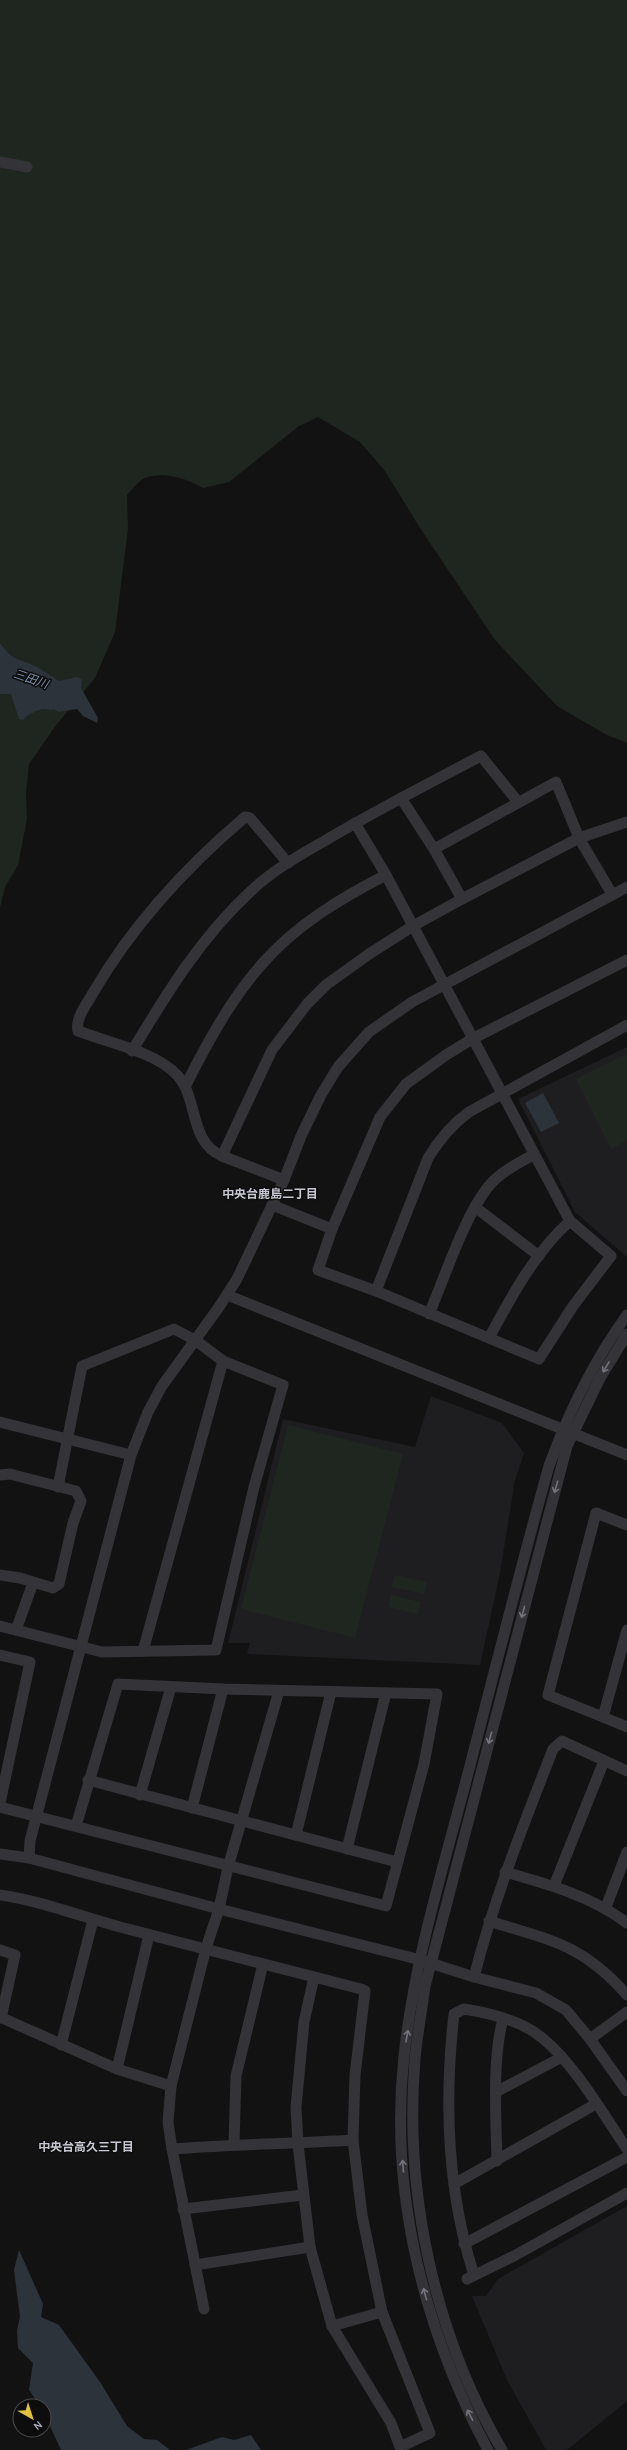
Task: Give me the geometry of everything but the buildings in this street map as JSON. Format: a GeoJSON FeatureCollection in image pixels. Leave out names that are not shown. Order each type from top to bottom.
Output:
{"type":"FeatureCollection","features":[{"type":"Feature","properties":{"kind":"street"},"geometry":{"type":"LineString","coordinates":[[0,162],[28,167]]}},
{"type":"Feature","properties":{"kind":"street"},"geometry":{"type":"LineString","coordinates":[[132,1051],[177,977],[197,949],[251,891],[288,863],[354,823],[481,756],[518,802]]}},
{"type":"Feature","properties":{"kind":"street"},"geometry":{"type":"LineString","coordinates":[[434,849],[556,782],[579,838],[612,894]]}},
{"type":"Feature","properties":{"kind":"street"},"geometry":{"type":"LineString","coordinates":[[401,798],[434,849],[462,899]]}},
{"type":"Feature","properties":{"kind":"street"},"geometry":{"type":"LineString","coordinates":[[284,1180],[212,1152],[206,1145],[193,1118],[186,1085],[164,1063],[78,1031],[77,1026],[81,1015],[105,973],[135,928],[173,884],[210,847],[245,817],[250,818],[288,863]]}},
{"type":"Feature","properties":{"kind":"street"},"geometry":{"type":"LineString","coordinates":[[222,1156],[272,1050],[307,1004],[332,981],[413,926],[462,899],[579,838],[627,822]]}},
{"type":"Feature","properties":{"kind":"street"},"geometry":{"type":"LineString","coordinates":[[354,823],[386,875],[442,984],[472,1039],[503,1092],[533,1155],[570,1221],[611,1256],[572,1306],[539,1359],[376,1291],[318,1270],[332,1229],[371,1136],[393,1099],[420,1072],[472,1039],[627,960]]}},
{"type":"Feature","properties":{"kind":"street"},"geometry":{"type":"LineString","coordinates":[[186,1085],[205,1045],[262,964],[306,924],[343,897],[386,875]]}},
{"type":"Feature","properties":{"kind":"street"},"geometry":{"type":"LineString","coordinates":[[29,1858],[30,1841],[131,1455],[148,1412],[162,1386],[227,1295],[254,1245],[284,1180],[301,1136],[320,1095],[338,1067],[369,1032],[442,984],[627,886]]}},
{"type":"Feature","properties":{"kind":"street"},"geometry":{"type":"LineString","coordinates":[[376,1291],[428,1158],[440,1139],[468,1112],[627,1025]]}},
{"type":"Feature","properties":{"kind":"street"},"geometry":{"type":"LineString","coordinates":[[429,1314],[475,1207],[489,1186],[503,1174],[533,1155]]}},
{"type":"Feature","properties":{"kind":"street"},"geometry":{"type":"LineString","coordinates":[[272,1205],[332,1229]]}},
{"type":"Feature","properties":{"kind":"street"},"geometry":{"type":"LineString","coordinates":[[475,1207],[539,1256]]}},
{"type":"Feature","properties":{"kind":"street"},"geometry":{"type":"LineString","coordinates":[[489,1338],[508,1302],[539,1256],[555,1234],[570,1221]]}},
{"type":"Feature","properties":{"kind":"street"},"geometry":{"type":"LineString","coordinates":[[227,1295],[627,1455]]}},
{"type":"Feature","properties":{"kind":"street"},"geometry":{"type":"LineString","coordinates":[[502,2450],[472,2390],[443,2315],[431,2271],[420,2205],[413,2131],[415,2058],[425,1986],[426,1961],[424,1938],[539,1500],[567,1431],[587,1376],[627,1315]]}},
{"type":"Feature","properties":{"kind":"street"},"geometry":{"type":"LineString","coordinates":[[0,1626],[102,1652],[216,1650],[254,1487],[282,1385],[223,1361],[195,1340],[174,1329],[82,1366],[58,1487]]}},
{"type":"Feature","properties":{"kind":"street"},"geometry":{"type":"LineString","coordinates":[[567,1431],[627,1334]]}},
{"type":"Feature","properties":{"kind":"street"},"geometry":{"type":"LineString","coordinates":[[143,1651],[223,1361]]}},
{"type":"Feature","properties":{"kind":"street"},"geometry":{"type":"LineString","coordinates":[[0,1422],[131,1455]]}},
{"type":"Feature","properties":{"kind":"street"},"geometry":{"type":"LineString","coordinates":[[0,1475],[10,1474],[76,1491],[81,1501],[73,1523],[59,1584],[53,1588],[20,1578],[0,1575]]}},
{"type":"Feature","properties":{"kind":"street"},"geometry":{"type":"LineString","coordinates":[[627,1525],[596,1513],[548,1695],[627,1727]]}},
{"type":"Feature","properties":{"kind":"street"},"geometry":{"type":"LineString","coordinates":[[16,1630],[33,1583]]}},
{"type":"Feature","properties":{"kind":"street"},"geometry":{"type":"LineString","coordinates":[[603,1717],[624,1656],[627,1630]]}},
{"type":"Feature","properties":{"kind":"street"},"geometry":{"type":"LineString","coordinates":[[0,1654],[30,1662],[0,1803]]}},
{"type":"Feature","properties":{"kind":"street"},"geometry":{"type":"LineString","coordinates":[[0,1807],[228,1867],[386,1906],[424,1764],[437,1694],[279,1691],[118,1684],[88,1780],[76,1826]]}},
{"type":"Feature","properties":{"kind":"street"},"geometry":{"type":"LineString","coordinates":[[140,1794],[171,1687]]}},
{"type":"Feature","properties":{"kind":"street"},"geometry":{"type":"LineString","coordinates":[[192,1808],[223,1689]]}},
{"type":"Feature","properties":{"kind":"street"},"geometry":{"type":"LineString","coordinates":[[204,2309],[183,2209],[168,2122],[171,2086],[206,1948],[219,1910],[228,1867],[279,1691]]}},
{"type":"Feature","properties":{"kind":"street"},"geometry":{"type":"LineString","coordinates":[[296,1835],[331,1692]]}},
{"type":"Feature","properties":{"kind":"street"},"geometry":{"type":"LineString","coordinates":[[348,1849],[386,1693]]}},
{"type":"Feature","properties":{"kind":"street"},"geometry":{"type":"LineString","coordinates":[[474,1977],[489,1921],[505,1872],[553,1749],[562,1741],[627,1771]]}},
{"type":"Feature","properties":{"kind":"street"},"geometry":{"type":"LineString","coordinates":[[554,1886],[604,1761]]}},
{"type":"Feature","properties":{"kind":"street"},"geometry":{"type":"LineString","coordinates":[[88,1780],[397,1862]]}},
{"type":"Feature","properties":{"kind":"street"},"geometry":{"type":"LineString","coordinates":[[606,1907],[627,1852]]}},
{"type":"Feature","properties":{"kind":"street"},"geometry":{"type":"LineString","coordinates":[[0,1854],[29,1858],[219,1910],[426,1961],[474,1977],[536,1993],[566,2010],[590,2039],[627,2091]]}},
{"type":"Feature","properties":{"kind":"street"},"geometry":{"type":"LineString","coordinates":[[505,1872],[554,1886],[606,1907],[627,1923]]}},
{"type":"Feature","properties":{"kind":"street"},"geometry":{"type":"LineString","coordinates":[[0,1895],[22,1898],[93,1920],[206,1948],[263,1964],[314,1977],[365,1991],[355,2075],[353,2140],[362,2214],[382,2312],[430,2433],[400,2446],[391,2424],[332,2326],[310,2247],[298,2144],[298,2064],[304,2022],[314,1977]]}},
{"type":"Feature","properties":{"kind":"street"},"geometry":{"type":"LineString","coordinates":[[61,2045],[93,1920]]}},
{"type":"Feature","properties":{"kind":"street"},"geometry":{"type":"LineString","coordinates":[[489,1921],[573,1949],[598,1965],[627,1995]]}},
{"type":"Feature","properties":{"kind":"street"},"geometry":{"type":"LineString","coordinates":[[117,2069],[149,1935]]}},
{"type":"Feature","properties":{"kind":"street"},"geometry":{"type":"LineString","coordinates":[[0,1950],[15,1955],[0,2018],[117,2069],[171,2086]]}},
{"type":"Feature","properties":{"kind":"street"},"geometry":{"type":"LineString","coordinates":[[426,1961],[404,2055],[401,2098],[403,2168],[407,2208],[420,2278],[431,2319],[460,2394],[488,2450]]}},
{"type":"Feature","properties":{"kind":"street"},"geometry":{"type":"LineString","coordinates":[[234,2144],[236,2076],[263,1964]]}},
{"type":"Feature","properties":{"kind":"street"},"geometry":{"type":"LineString","coordinates":[[627,2149],[562,2057],[541,2036],[520,2024],[464,2009],[454,2014],[449,2061],[449,2141],[454,2184],[470,2277],[514,2256],[627,2193]]}},
{"type":"Feature","properties":{"kind":"street"},"geometry":{"type":"LineString","coordinates":[[590,2039],[627,2012]]}},
{"type":"Feature","properties":{"kind":"street"},"geometry":{"type":"LineString","coordinates":[[497,2160],[496,2092],[500,2029],[503,2019]]}},
{"type":"Feature","properties":{"kind":"street"},"geometry":{"type":"LineString","coordinates":[[496,2092],[562,2057]]}},
{"type":"Feature","properties":{"kind":"street"},"geometry":{"type":"LineString","coordinates":[[454,2184],[596,2104]]}},
{"type":"Feature","properties":{"kind":"street"},"geometry":{"type":"LineString","coordinates":[[172,2149],[234,2144],[298,2144],[353,2140]]}},
{"type":"Feature","properties":{"kind":"street"},"geometry":{"type":"LineString","coordinates":[[464,2244],[627,2157]]}},
{"type":"Feature","properties":{"kind":"street"},"geometry":{"type":"LineString","coordinates":[[183,2209],[303,2195]]}},
{"type":"Feature","properties":{"kind":"street"},"geometry":{"type":"LineString","coordinates":[[195,2265],[310,2247]]}},
{"type":"Feature","properties":{"kind":"street"},"geometry":{"type":"LineString","coordinates":[[332,2326],[382,2312]]}},
{"type":"Feature","properties":{"kind":"shaded area"},"geometry":{"type":"Polygon","coordinates":[[[0,0],[627,0],[627,743],[607,735],[557,706],[495,640],[420,528],[385,471],[360,442],[318,417],[299,426],[229,482],[203,488],[175,477],[160,475],[152,476],[140,481],[127,495],[128,529],[115,632],[95,678],[57,724],[29,764],[26,793],[27,819],[18,865],[5,887],[0,908],[0,0]]]}},
{"type":"Feature","properties":{"kind":"shaded area"},"geometry":{"type":"Polygon","coordinates":[[[627,1047],[627,1257],[575,1212],[518,1099],[627,1047]]]}},
{"type":"Feature","properties":{"kind":"shaded area"},"geometry":{"type":"Polygon","coordinates":[[[627,1054],[627,1140],[611,1149],[576,1079],[627,1054]]]}},
{"type":"Feature","properties":{"kind":"shaded area"},"geometry":{"type":"Polygon","coordinates":[[[431,1396],[502,1423],[524,1453],[515,1480],[500,1573],[480,1665],[247,1654],[250,1643],[228,1643],[283,1419],[415,1447],[431,1396]]]}},
{"type":"Feature","properties":{"kind":"shaded area"},"geometry":{"type":"Polygon","coordinates":[[[288,1425],[403,1454],[355,1638],[241,1609],[288,1425]]]}},
{"type":"Feature","properties":{"kind":"shaded area"},"geometry":{"type":"Polygon","coordinates":[[[395,1575],[427,1582],[424,1594],[392,1587],[395,1575]]]}},
{"type":"Feature","properties":{"kind":"shaded area"},"geometry":{"type":"Polygon","coordinates":[[[391,1595],[421,1602],[418,1614],[388,1607],[391,1595]]]}},
{"type":"Feature","properties":{"kind":"shaded area"},"geometry":{"type":"Polygon","coordinates":[[[627,2206],[627,2401],[567,2450],[546,2450],[507,2380],[472,2296],[486,2296],[498,2279],[627,2206]]]}},
{"type":"Feature","properties":{"kind":"water","name":"三田川"},"geometry":{"type":"Polygon","coordinates":[[[0,643],[13,657],[37,667],[59,681],[77,677],[82,680],[81,688],[98,718],[97,723],[83,716],[77,709],[58,712],[54,709],[42,709],[32,713],[23,720],[19,719],[11,694],[0,694],[0,643]]]}},
{"type":"Feature","properties":{"kind":"water"},"geometry":{"type":"Polygon","coordinates":[[[543,1093],[559,1123],[541,1132],[525,1103],[543,1093]]]}},
{"type":"Feature","properties":{"kind":"water"},"geometry":{"type":"Polygon","coordinates":[[[19,2250],[43,2304],[41,2317],[59,2325],[100,2382],[127,2426],[144,2439],[157,2440],[170,2450],[61,2450],[52,2430],[52,2398],[34,2398],[29,2390],[33,2363],[18,2348],[17,2330],[20,2317],[14,2270],[19,2250]]]}},
{"type":"Feature","properties":{"kind":"water"},"geometry":{"type":"Polygon","coordinates":[[[251,2435],[261,2450],[186,2450],[222,2437],[234,2440],[251,2435]]]}},
{"type":"Feature","properties":{"kind":"district","name":"中央台鹿島二丁目"},"geometry":{"type":"Point","coordinates":[270,1194]}},
{"type":"Feature","properties":{"kind":"district","name":"中央台高久三丁目"},"geometry":{"type":"Point","coordinates":[86,2147]}}]}
